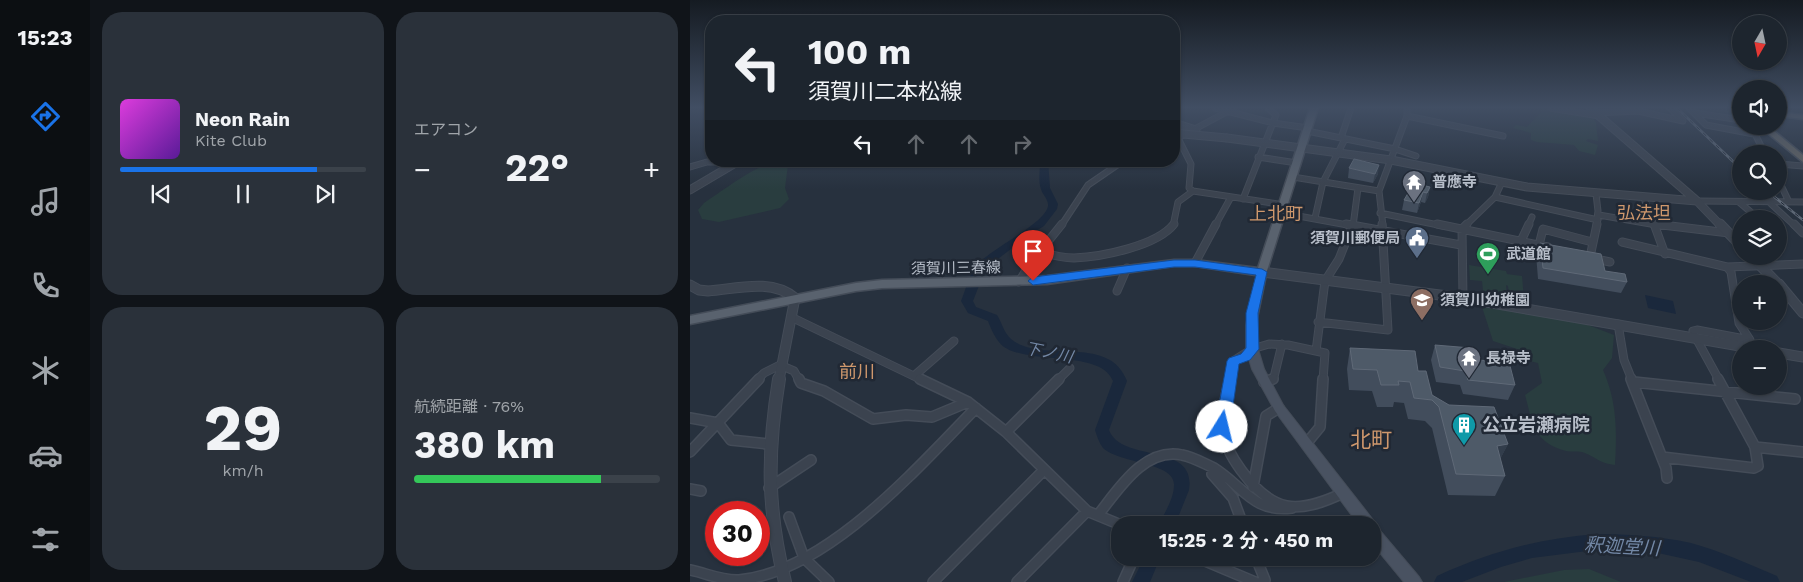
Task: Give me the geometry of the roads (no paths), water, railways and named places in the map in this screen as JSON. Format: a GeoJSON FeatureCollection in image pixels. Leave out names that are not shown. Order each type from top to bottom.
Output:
{"type":"FeatureCollection","features":[{"type":"Feature","properties":{"kind":"highway"},"geometry":{"type":"LineString","coordinates":[[1775,135],[1803,159]]}},
{"type":"Feature","properties":{"kind":"highway"},"geometry":{"type":"LineString","coordinates":[[1782,135],[1803,154]]}},
{"type":"Feature","properties":{"kind":"main road"},"geometry":{"type":"LineString","coordinates":[[1306,135],[1262,272],[1252,313],[1252,349],[1264,382],[1279,408],[1361,516]]}},
{"type":"Feature","properties":{"kind":"main road","name":"須賀川三春線"},"geometry":{"type":"LineString","coordinates":[[690,320],[838,289],[882,284],[1019,282],[1056,279],[1127,268],[1195,263],[1262,272]]}},
{"type":"Feature","properties":{"kind":"main road"},"geometry":{"type":"LineString","coordinates":[[1381,541],[1414,582]]}},
{"type":"Feature","properties":{"kind":"street"},"geometry":{"type":"LineString","coordinates":[[1180,135],[1264,142],[1391,160],[1527,187],[1697,201],[1803,202]]}},
{"type":"Feature","properties":{"kind":"street"},"geometry":{"type":"LineString","coordinates":[[1243,198],[1267,135]]}},
{"type":"Feature","properties":{"kind":"street"},"geometry":{"type":"LineString","coordinates":[[1331,135],[1395,149],[1416,156]]}},
{"type":"Feature","properties":{"kind":"street"},"geometry":{"type":"LineString","coordinates":[[1318,322],[1388,330],[1388,288],[1379,192],[1400,135]]}},
{"type":"Feature","properties":{"kind":"street"},"geometry":{"type":"LineString","coordinates":[[1499,135],[1503,136]]}},
{"type":"Feature","properties":{"kind":"street"},"geometry":{"type":"LineString","coordinates":[[1622,135],[1697,201],[1732,237]]}},
{"type":"Feature","properties":{"kind":"street"},"geometry":{"type":"LineString","coordinates":[[1315,218],[1323,182],[1340,153],[1343,138]]}},
{"type":"Feature","properties":{"kind":"street"},"geometry":{"type":"LineString","coordinates":[[1180,141],[1191,164],[1189,188],[1194,191],[1243,198],[1315,218],[1461,245]]}},
{"type":"Feature","properties":{"kind":"street"},"geometry":{"type":"LineString","coordinates":[[1258,157],[1297,163]]}},
{"type":"Feature","properties":{"kind":"street"},"geometry":{"type":"LineString","coordinates":[[690,167],[705,163]]}},
{"type":"Feature","properties":{"kind":"street"},"geometry":{"type":"LineString","coordinates":[[1787,165],[1803,166]]}},
{"type":"Feature","properties":{"kind":"street"},"geometry":{"type":"LineString","coordinates":[[690,188],[726,167]]}},
{"type":"Feature","properties":{"kind":"street"},"geometry":{"type":"LineString","coordinates":[[1019,282],[1029,265],[1065,221],[1088,185],[1114,167]]}},
{"type":"Feature","properties":{"kind":"street"},"geometry":{"type":"LineString","coordinates":[[1292,177],[1379,192]]}},
{"type":"Feature","properties":{"kind":"street"},"geometry":{"type":"LineString","coordinates":[[1463,298],[1462,229],[1495,196],[1502,182]]}},
{"type":"Feature","properties":{"kind":"street"},"geometry":{"type":"LineString","coordinates":[[1316,351],[1318,322],[1325,280],[1339,259],[1353,225],[1358,188]]}},
{"type":"Feature","properties":{"kind":"street"},"geometry":{"type":"LineString","coordinates":[[1040,252],[1059,257],[1076,258],[1139,246],[1166,233],[1174,226],[1178,202],[1194,191]]}},
{"type":"Feature","properties":{"kind":"street"},"geometry":{"type":"LineString","coordinates":[[1590,257],[1592,242],[1597,234],[1596,194]]}},
{"type":"Feature","properties":{"kind":"street"},"geometry":{"type":"LineString","coordinates":[[1495,196],[1598,217],[1728,233]]}},
{"type":"Feature","properties":{"kind":"street"},"geometry":{"type":"LineString","coordinates":[[1195,263],[1231,197]]}},
{"type":"Feature","properties":{"kind":"street"},"geometry":{"type":"LineString","coordinates":[[1644,198],[1665,254]]}},
{"type":"Feature","properties":{"kind":"street"},"geometry":{"type":"LineString","coordinates":[[1787,198],[1789,202]]}},
{"type":"Feature","properties":{"kind":"street"},"geometry":{"type":"LineString","coordinates":[[1739,202],[1748,210]]}},
{"type":"Feature","properties":{"kind":"street"},"geometry":{"type":"LineString","coordinates":[[1769,202],[1803,233]]}},
{"type":"Feature","properties":{"kind":"street"},"geometry":{"type":"LineString","coordinates":[[1380,213],[1556,249]]}},
{"type":"Feature","properties":{"kind":"street"},"geometry":{"type":"LineString","coordinates":[[1520,241],[1532,217]]}},
{"type":"Feature","properties":{"kind":"street"},"geometry":{"type":"LineString","coordinates":[[1539,245],[1542,229],[1592,242]]}},
{"type":"Feature","properties":{"kind":"street"},"geometry":{"type":"LineString","coordinates":[[1622,242],[1665,254],[1727,267],[1760,265],[1769,275]]}},
{"type":"Feature","properties":{"kind":"street"},"geometry":{"type":"LineString","coordinates":[[1581,255],[1610,262]]}},
{"type":"Feature","properties":{"kind":"street"},"geometry":{"type":"LineString","coordinates":[[1787,264],[1803,264]]}},
{"type":"Feature","properties":{"kind":"street"},"geometry":{"type":"LineString","coordinates":[[1662,458],[1754,468],[1758,466],[1756,447],[1695,338],[1693,331],[1697,330],[1750,340],[1739,323],[1731,272],[1727,267]]}},
{"type":"Feature","properties":{"kind":"street"},"geometry":{"type":"LineString","coordinates":[[1117,291],[1127,268]]}},
{"type":"Feature","properties":{"kind":"street"},"geometry":{"type":"LineString","coordinates":[[1262,272],[1463,298],[1732,345]]}},
{"type":"Feature","properties":{"kind":"street"},"geometry":{"type":"LineString","coordinates":[[690,285],[694,292],[733,291],[771,286],[788,291],[795,298],[780,365],[768,444],[770,515],[784,582]]}},
{"type":"Feature","properties":{"kind":"street"},"geometry":{"type":"LineString","coordinates":[[1787,294],[1803,312]]}},
{"type":"Feature","properties":{"kind":"street"},"geometry":{"type":"LineString","coordinates":[[791,318],[972,405],[1006,432],[1087,511],[1111,521]]}},
{"type":"Feature","properties":{"kind":"street"},"geometry":{"type":"LineString","coordinates":[[1618,324],[1624,360],[1662,458],[1667,478]]}},
{"type":"Feature","properties":{"kind":"street"},"geometry":{"type":"LineString","coordinates":[[914,376],[954,342]]}},
{"type":"Feature","properties":{"kind":"street"},"geometry":{"type":"LineString","coordinates":[[1292,508],[1270,502],[1253,487],[1228,448],[1222,427],[1233,361],[1246,357],[1252,349],[1272,344],[1282,344],[1325,353],[1320,427],[1306,444]]}},
{"type":"Feature","properties":{"kind":"street"},"geometry":{"type":"LineString","coordinates":[[1264,382],[1273,379],[1282,344]]}},
{"type":"Feature","properties":{"kind":"street"},"geometry":{"type":"LineString","coordinates":[[1787,354],[1803,357]]}},
{"type":"Feature","properties":{"kind":"street"},"geometry":{"type":"LineString","coordinates":[[690,452],[764,373],[780,365],[794,371],[801,383],[824,391],[873,419],[906,415],[932,417],[972,405]]}},
{"type":"Feature","properties":{"kind":"street"},"geometry":{"type":"LineString","coordinates":[[1006,432],[1070,368]]}},
{"type":"Feature","properties":{"kind":"street"},"geometry":{"type":"LineString","coordinates":[[1634,382],[1795,399]]}},
{"type":"Feature","properties":{"kind":"street"},"geometry":{"type":"LineString","coordinates":[[690,570],[738,581],[781,570],[804,558],[847,529],[898,485],[972,405]]}},
{"type":"Feature","properties":{"kind":"street"},"geometry":{"type":"LineString","coordinates":[[1253,487],[1266,416],[1279,408]]}},
{"type":"Feature","properties":{"kind":"street"},"geometry":{"type":"LineString","coordinates":[[690,418],[718,423],[731,440],[768,444]]}},
{"type":"Feature","properties":{"kind":"street"},"geometry":{"type":"LineString","coordinates":[[1756,447],[1803,452]]}},
{"type":"Feature","properties":{"kind":"street"},"geometry":{"type":"LineString","coordinates":[[1098,515],[1144,464],[1157,456],[1182,455],[1214,468],[1228,476],[1249,499],[1272,511],[1312,508],[1343,494]]}},
{"type":"Feature","properties":{"kind":"street"},"geometry":{"type":"LineString","coordinates":[[768,488],[811,460]]}},
{"type":"Feature","properties":{"kind":"street"},"geometry":{"type":"LineString","coordinates":[[1214,468],[1212,474],[1233,498],[1240,516]]}},
{"type":"Feature","properties":{"kind":"street"},"geometry":{"type":"LineString","coordinates":[[933,582],[1044,470]]}},
{"type":"Feature","properties":{"kind":"street"},"geometry":{"type":"LineString","coordinates":[[690,489],[701,491]]}},
{"type":"Feature","properties":{"kind":"street"},"geometry":{"type":"LineString","coordinates":[[1017,582],[1087,511]]}},
{"type":"Feature","properties":{"kind":"street"},"geometry":{"type":"LineString","coordinates":[[789,517],[804,558],[829,582]]}},
{"type":"Feature","properties":{"kind":"street"},"geometry":{"type":"LineString","coordinates":[[1123,582],[1130,566]]}},
{"type":"Feature","properties":{"kind":"street"},"geometry":{"type":"LineString","coordinates":[[1217,566],[1256,582]]}},
{"type":"Feature","properties":{"kind":"street"},"geometry":{"type":"LineString","coordinates":[[1259,566],[1265,580],[1261,582]]}},
{"type":"Feature","properties":{"kind":"water"},"geometry":{"type":"Polygon","coordinates":[[[1645,295],[1673,301],[1676,314],[1648,308],[1645,295]]]}},
{"type":"Feature","properties":{"kind":"waterway","name":"下ノ川"},"geometry":{"type":"LineString","coordinates":[[1044,167],[1045,188],[1053,204],[1052,209],[1041,224],[1024,234],[982,266],[977,273],[967,301],[972,310],[993,318],[1001,336],[1009,344],[1042,353],[1098,360],[1115,371],[1120,381],[1102,430],[1107,442],[1116,450],[1160,461],[1172,466],[1180,473],[1181,490],[1171,516]]}},
{"type":"Feature","properties":{"kind":"waterway","name":"釈迦堂川"},"geometry":{"type":"LineString","coordinates":[[1443,582],[1501,558],[1532,550],[1595,542],[1627,542],[1689,551],[1720,561],[1771,582]]}},
{"type":"Feature","properties":{"kind":"waterway","name":"下ノ川"},"geometry":{"type":"LineString","coordinates":[[1141,582],[1148,566]]}},
{"type":"Feature","properties":{"kind":"railway"},"geometry":{"type":"LineString","coordinates":[[1705,135],[1732,160]]}},
{"type":"Feature","properties":{"kind":"railway"},"geometry":{"type":"LineString","coordinates":[[1778,200],[1803,220]]}},
{"type":"Feature","properties":{"kind":"place","name":"普應寺"},"geometry":{"type":"Point","coordinates":[1414,203]}},
{"type":"Feature","properties":{"kind":"place","name":"須賀川郵便局"},"geometry":{"type":"Point","coordinates":[1417,259]}},
{"type":"Feature","properties":{"kind":"place","name":"武道館"},"geometry":{"type":"Point","coordinates":[1488,275]}},
{"type":"Feature","properties":{"kind":"place","name":"須賀川幼稚園"},"geometry":{"type":"Point","coordinates":[1422,321]}},
{"type":"Feature","properties":{"kind":"place","name":"長禄寺"},"geometry":{"type":"Point","coordinates":[1469,379]}},
{"type":"Feature","properties":{"kind":"place","name":"公立岩瀬病院"},"geometry":{"type":"Point","coordinates":[1464,446]}},
{"type":"Feature","properties":{"kind":"district","name":"弘法坦"},"geometry":{"type":"Point","coordinates":[1644,213]}},
{"type":"Feature","properties":{"kind":"district","name":"上北町"},"geometry":{"type":"Point","coordinates":[1276,214]}},
{"type":"Feature","properties":{"kind":"district","name":"前川"},"geometry":{"type":"Point","coordinates":[857,372]}},
{"type":"Feature","properties":{"kind":"district","name":"北町"},"geometry":{"type":"Point","coordinates":[1371,440]}}]}
